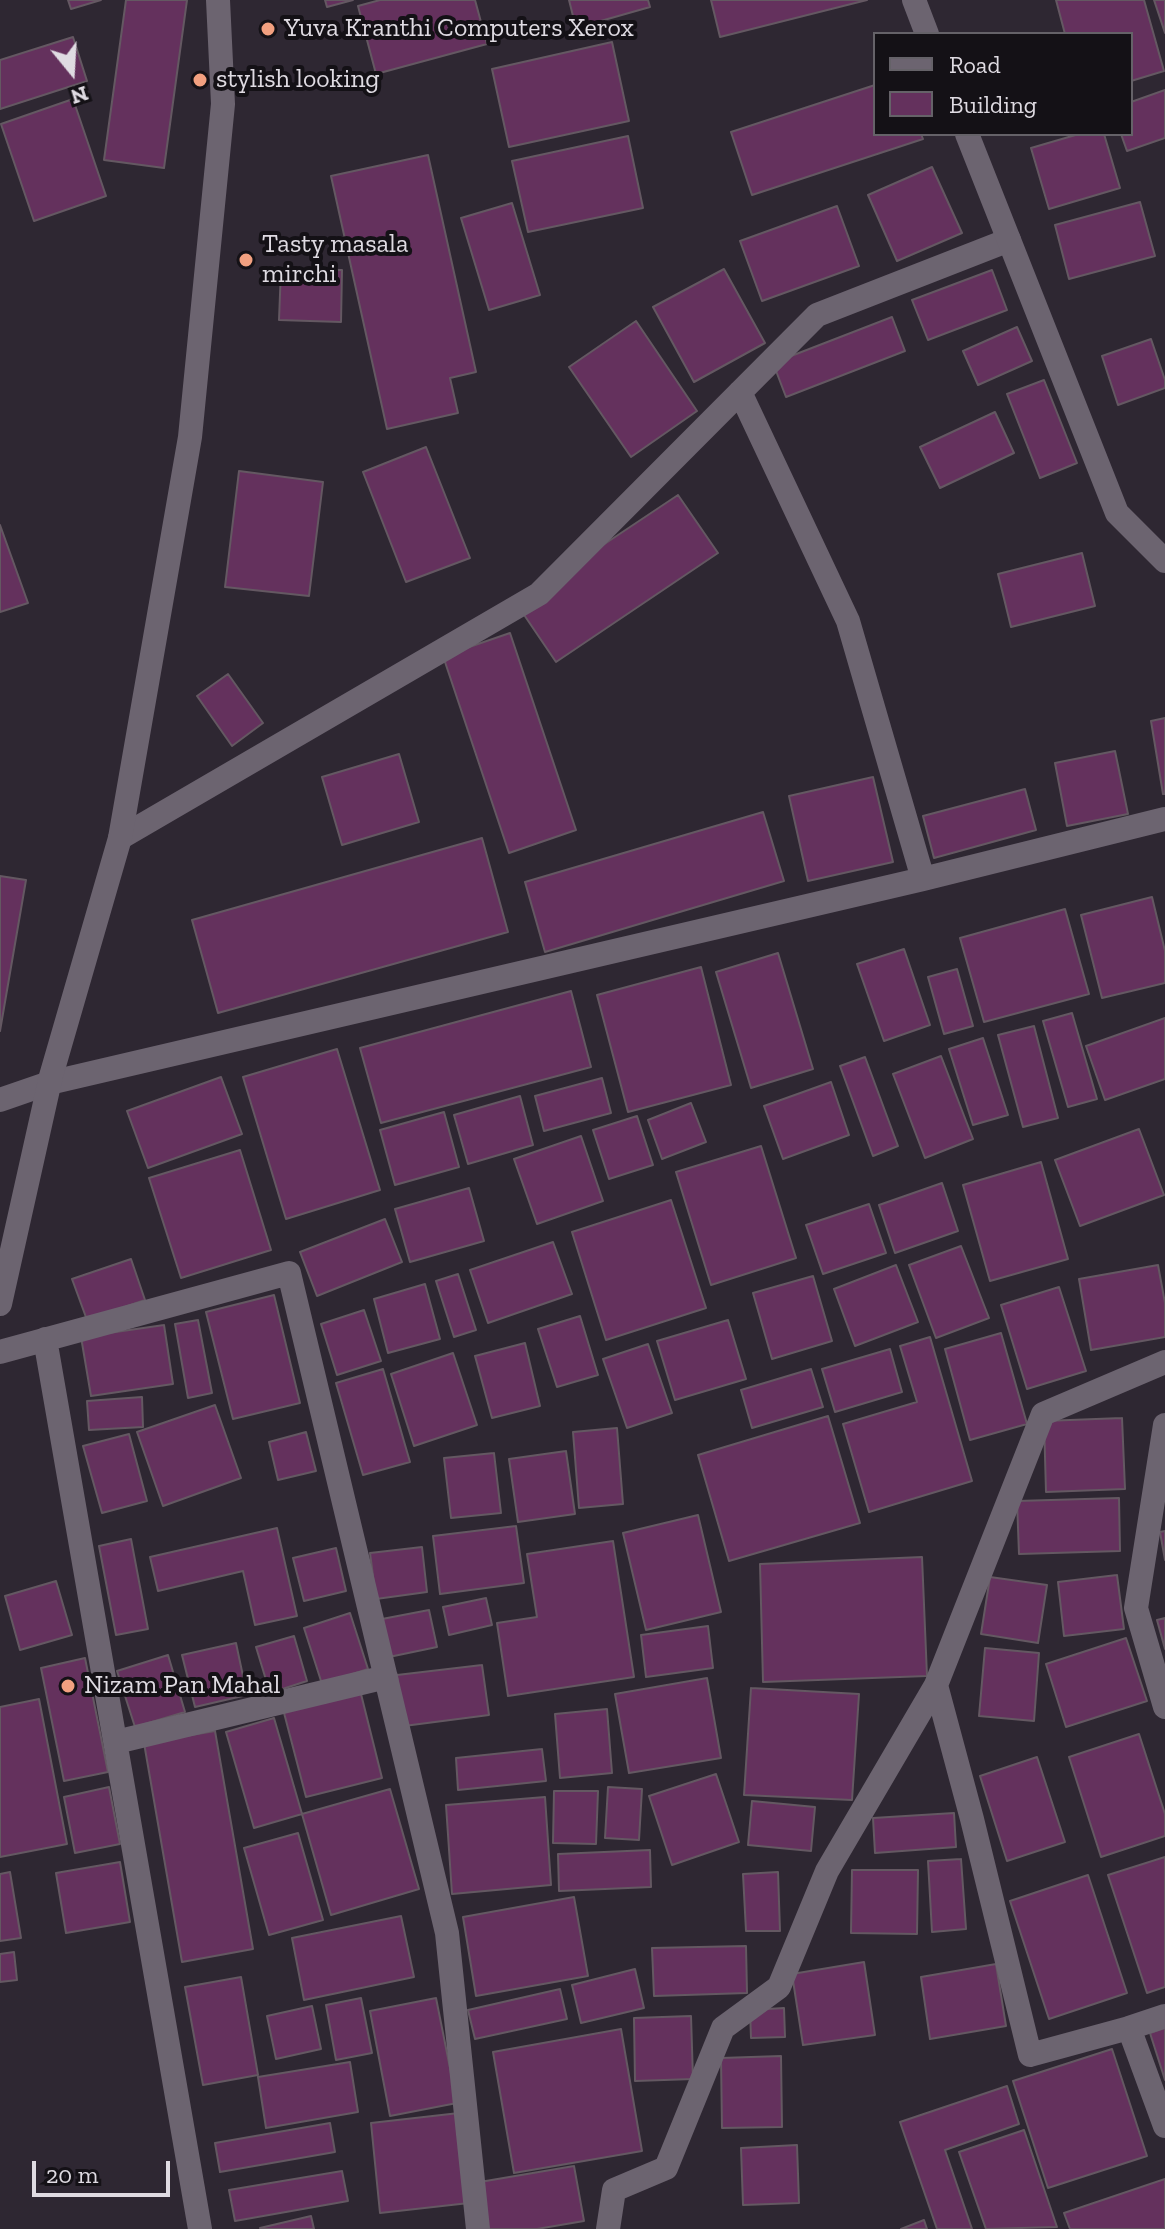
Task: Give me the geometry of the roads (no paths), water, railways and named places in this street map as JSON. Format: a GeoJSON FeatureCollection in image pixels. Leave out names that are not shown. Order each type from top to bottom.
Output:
{"type":"FeatureCollection","features":[{"type":"Feature","properties":{"kind":"street"},"geometry":{"type":"LineString","coordinates":[[0,1304],[49,1083],[120,838],[190,437],[223,104],[218,0]]}},
{"type":"Feature","properties":{"kind":"street"},"geometry":{"type":"LineString","coordinates":[[914,0],[926,32]]}},
{"type":"Feature","properties":{"kind":"street"},"geometry":{"type":"LineString","coordinates":[[968,136],[1117,513],[1165,561]]}},
{"type":"Feature","properties":{"kind":"street"},"geometry":{"type":"LineString","coordinates":[[120,838],[539,594],[817,315],[1009,240]]}},
{"type":"Feature","properties":{"kind":"street"},"geometry":{"type":"LineString","coordinates":[[740,392],[848,621],[923,879]]}},
{"type":"Feature","properties":{"kind":"street"},"geometry":{"type":"LineString","coordinates":[[0,1100],[49,1083],[923,879],[1165,819]]}},
{"type":"Feature","properties":{"kind":"street"},"geometry":{"type":"LineString","coordinates":[[0,1352],[289,1273],[447,1933],[478,2229]]}},
{"type":"Feature","properties":{"kind":"street"},"geometry":{"type":"LineString","coordinates":[[45,1339],[200,2229]]}},
{"type":"Feature","properties":{"kind":"street"},"geometry":{"type":"LineString","coordinates":[[608,2229],[614,2190],[666,2168],[723,2028],[779,1987],[827,1871],[936,1685],[1043,1414],[1165,1362]]}},
{"type":"Feature","properties":{"kind":"street"},"geometry":{"type":"LineString","coordinates":[[1165,1425],[1136,1608],[1165,1707]]}},
{"type":"Feature","properties":{"kind":"street"},"geometry":{"type":"LineString","coordinates":[[116,1742],[386,1677]]}},
{"type":"Feature","properties":{"kind":"street"},"geometry":{"type":"LineString","coordinates":[[936,1685],[1030,2055],[1165,2016]]}},
{"type":"Feature","properties":{"kind":"street"},"geometry":{"type":"LineString","coordinates":[[1129,2028],[1165,2126]]}},
{"type":"Feature","properties":{"kind":"place","name":"Yuva Kranthi Computers Xerox"},"geometry":{"type":"Point","coordinates":[268,29]}},
{"type":"Feature","properties":{"kind":"place","name":"stylish looking"},"geometry":{"type":"Point","coordinates":[200,80]}},
{"type":"Feature","properties":{"kind":"place","name":"Tasty masala mirchi"},"geometry":{"type":"Point","coordinates":[246,260]}},
{"type":"Feature","properties":{"kind":"place","name":"Nizam Pan Mahal"},"geometry":{"type":"Point","coordinates":[68,1686]}}]}
